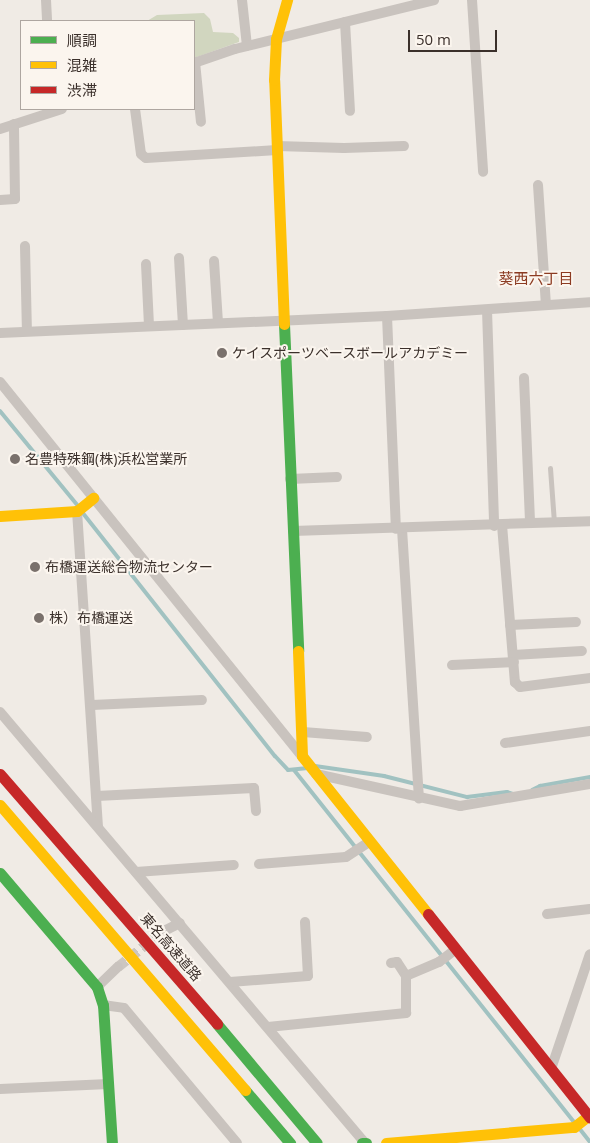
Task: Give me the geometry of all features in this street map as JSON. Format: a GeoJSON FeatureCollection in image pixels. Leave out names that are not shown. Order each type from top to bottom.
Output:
{"type":"FeatureCollection","features":[{"type":"Feature","properties":{"kind":"main road"},"geometry":{"type":"LineString","coordinates":[[287,0],[276,39],[274,80],[290,478],[303,732],[302,756],[366,844],[551,1069],[587,1118],[574,1127],[445,1140],[386,1143]]}},
{"type":"Feature","properties":{"kind":"main road"},"geometry":{"type":"LineString","coordinates":[[0,516],[77,511],[93,498]]}},
{"type":"Feature","properties":{"kind":"main road","name":"東名高速道路"},"geometry":{"type":"LineString","coordinates":[[0,774],[200,1004],[317,1143]]}},
{"type":"Feature","properties":{"kind":"main road"},"geometry":{"type":"LineString","coordinates":[[0,805],[290,1143]]}},
{"type":"Feature","properties":{"kind":"main road"},"geometry":{"type":"LineString","coordinates":[[0,873],[97,987],[103,1005],[112,1143]]}},
{"type":"Feature","properties":{"kind":"street"},"geometry":{"type":"LineString","coordinates":[[46,0],[47,20]]}},
{"type":"Feature","properties":{"kind":"street"},"geometry":{"type":"LineString","coordinates":[[242,0],[247,46]]}},
{"type":"Feature","properties":{"kind":"street"},"geometry":{"type":"LineString","coordinates":[[195,63],[247,46],[434,0]]}},
{"type":"Feature","properties":{"kind":"street"},"geometry":{"type":"LineString","coordinates":[[472,0],[483,172]]}},
{"type":"Feature","properties":{"kind":"street"},"geometry":{"type":"LineString","coordinates":[[346,22],[350,111]]}},
{"type":"Feature","properties":{"kind":"street"},"geometry":{"type":"LineString","coordinates":[[195,71],[201,122]]}},
{"type":"Feature","properties":{"kind":"street"},"geometry":{"type":"LineString","coordinates":[[0,129],[55,110]]}},
{"type":"Feature","properties":{"kind":"street"},"geometry":{"type":"LineString","coordinates":[[135,110],[141,154],[146,158],[277,148],[404,146]]}},
{"type":"Feature","properties":{"kind":"street"},"geometry":{"type":"LineString","coordinates":[[0,200],[15,199],[14,124]]}},
{"type":"Feature","properties":{"kind":"street"},"geometry":{"type":"LineString","coordinates":[[538,185],[546,304]]}},
{"type":"Feature","properties":{"kind":"street"},"geometry":{"type":"LineString","coordinates":[[25,246],[27,332]]}},
{"type":"Feature","properties":{"kind":"street"},"geometry":{"type":"LineString","coordinates":[[179,258],[183,325]]}},
{"type":"Feature","properties":{"kind":"street"},"geometry":{"type":"LineString","coordinates":[[214,261],[218,323]]}},
{"type":"Feature","properties":{"kind":"street"},"geometry":{"type":"LineString","coordinates":[[146,264],[149,326]]}},
{"type":"Feature","properties":{"kind":"street"},"geometry":{"type":"LineString","coordinates":[[0,333],[387,316],[590,302]]}},
{"type":"Feature","properties":{"kind":"street"},"geometry":{"type":"LineString","coordinates":[[487,310],[498,526],[515,682],[520,687],[590,678]]}},
{"type":"Feature","properties":{"kind":"street"},"geometry":{"type":"LineString","coordinates":[[387,316],[399,529],[419,798]]}},
{"type":"Feature","properties":{"kind":"street"},"geometry":{"type":"LineString","coordinates":[[524,378],[530,523]]}},
{"type":"Feature","properties":{"kind":"street"},"geometry":{"type":"LineString","coordinates":[[0,382],[302,756]]}},
{"type":"Feature","properties":{"kind":"street"},"geometry":{"type":"LineString","coordinates":[[290,478],[337,477]]}},
{"type":"Feature","properties":{"kind":"street"},"geometry":{"type":"LineString","coordinates":[[77,511],[92,705],[98,826]]}},
{"type":"Feature","properties":{"kind":"street"},"geometry":{"type":"LineString","coordinates":[[293,531],[498,526],[590,521]]}},
{"type":"Feature","properties":{"kind":"street"},"geometry":{"type":"LineString","coordinates":[[510,625],[576,622]]}},
{"type":"Feature","properties":{"kind":"street"},"geometry":{"type":"LineString","coordinates":[[452,665],[582,651]]}},
{"type":"Feature","properties":{"kind":"street"},"geometry":{"type":"LineString","coordinates":[[92,705],[202,700]]}},
{"type":"Feature","properties":{"kind":"street"},"geometry":{"type":"LineString","coordinates":[[0,712],[230,982],[364,1143]]}},
{"type":"Feature","properties":{"kind":"street"},"geometry":{"type":"LineString","coordinates":[[303,732],[367,737]]}},
{"type":"Feature","properties":{"kind":"street"},"geometry":{"type":"LineString","coordinates":[[505,743],[590,732]]}},
{"type":"Feature","properties":{"kind":"street"},"geometry":{"type":"LineString","coordinates":[[315,774],[460,806],[590,784]]}},
{"type":"Feature","properties":{"kind":"street"},"geometry":{"type":"LineString","coordinates":[[97,796],[254,788],[256,811]]}},
{"type":"Feature","properties":{"kind":"street"},"geometry":{"type":"LineString","coordinates":[[259,864],[338,859],[353,855],[366,844]]}},
{"type":"Feature","properties":{"kind":"street"},"geometry":{"type":"LineString","coordinates":[[136,872],[234,865]]}},
{"type":"Feature","properties":{"kind":"street"},"geometry":{"type":"LineString","coordinates":[[547,914],[590,909]]}},
{"type":"Feature","properties":{"kind":"street"},"geometry":{"type":"LineString","coordinates":[[230,982],[308,976],[304,922]]}},
{"type":"Feature","properties":{"kind":"street"},"geometry":{"type":"LineString","coordinates":[[162,932],[180,923]]}},
{"type":"Feature","properties":{"kind":"street"},"geometry":{"type":"LineString","coordinates":[[406,976],[439,962],[453,951]]}},
{"type":"Feature","properties":{"kind":"street"},"geometry":{"type":"LineString","coordinates":[[551,1069],[590,954]]}},
{"type":"Feature","properties":{"kind":"street"},"geometry":{"type":"LineString","coordinates":[[268,1027],[406,1013],[406,976],[397,962],[391,963]]}},
{"type":"Feature","properties":{"kind":"street"},"geometry":{"type":"LineString","coordinates":[[97,987],[118,967]]}},
{"type":"Feature","properties":{"kind":"street"},"geometry":{"type":"LineString","coordinates":[[103,1005],[124,1008],[236,1143]]}},
{"type":"Feature","properties":{"kind":"street"},"geometry":{"type":"LineString","coordinates":[[0,1090],[108,1084]]}},
{"type":"Feature","properties":{"kind":"lane"},"geometry":{"type":"LineString","coordinates":[[550,468],[554,522]]}},
{"type":"Feature","properties":{"kind":"green space"},"geometry":{"type":"Polygon","coordinates":[[[204,13],[210,19],[213,32],[233,33],[239,38],[239,42],[195,58],[195,20],[149,20],[157,15],[204,13]]]}},
{"type":"Feature","properties":{"kind":"waterway"},"geometry":{"type":"LineString","coordinates":[[0,411],[78,506]]}},
{"type":"Feature","properties":{"kind":"waterway"},"geometry":{"type":"LineString","coordinates":[[82,512],[275,756],[288,770],[308,768]]}},
{"type":"Feature","properties":{"kind":"waterway"},"geometry":{"type":"LineString","coordinates":[[315,766],[384,776],[467,797],[507,792],[513,794]]}},
{"type":"Feature","properties":{"kind":"waterway"},"geometry":{"type":"LineString","coordinates":[[294,770],[575,1123]]}},
{"type":"Feature","properties":{"kind":"waterway"},"geometry":{"type":"LineString","coordinates":[[532,790],[540,786],[590,777]]}},
{"type":"Feature","properties":{"kind":"waterway"},"geometry":{"type":"LineString","coordinates":[[579,1128],[590,1142]]}},
{"type":"Feature","properties":{"kind":"tunnel"},"geometry":{"type":"LineString","coordinates":[[118,967],[162,932]]}},
{"type":"Feature","properties":{"kind":"traffic: fast"},"geometry":{"type":"LineString","coordinates":[[284,324],[298,651]]}},
{"type":"Feature","properties":{"kind":"traffic: fast"},"geometry":{"type":"LineString","coordinates":[[0,873],[97,987],[103,1005],[112,1143]]}},
{"type":"Feature","properties":{"kind":"traffic: fast"},"geometry":{"type":"LineString","coordinates":[[217,1024],[317,1143]]}},
{"type":"Feature","properties":{"kind":"traffic: fast"},"geometry":{"type":"LineString","coordinates":[[245,1090],[290,1143]]}},
{"type":"Feature","properties":{"kind":"traffic: slow"},"geometry":{"type":"LineString","coordinates":[[284,324],[274,80],[276,39],[287,0]]}},
{"type":"Feature","properties":{"kind":"traffic: slow"},"geometry":{"type":"LineString","coordinates":[[0,516],[77,511],[93,498]]}},
{"type":"Feature","properties":{"kind":"traffic: slow"},"geometry":{"type":"LineString","coordinates":[[298,651],[302,756],[428,914]]}},
{"type":"Feature","properties":{"kind":"traffic: slow"},"geometry":{"type":"LineString","coordinates":[[0,805],[245,1090]]}},
{"type":"Feature","properties":{"kind":"traffic: slow"},"geometry":{"type":"LineString","coordinates":[[386,1143],[574,1127],[588,1116]]}},
{"type":"Feature","properties":{"kind":"traffic: jam"},"geometry":{"type":"LineString","coordinates":[[0,774],[217,1024]]}},
{"type":"Feature","properties":{"kind":"traffic: jam"},"geometry":{"type":"LineString","coordinates":[[428,914],[590,1118]]}},
{"type":"Feature","properties":{"kind":"place","name":"ケイスポーツベースボールアカデミー"},"geometry":{"type":"Point","coordinates":[222,353]}},
{"type":"Feature","properties":{"kind":"place","name":"名豊特殊鋼(株)浜松営業所"},"geometry":{"type":"Point","coordinates":[15,459]}},
{"type":"Feature","properties":{"kind":"place","name":"布橋運送総合物流センター"},"geometry":{"type":"Point","coordinates":[35,567]}},
{"type":"Feature","properties":{"kind":"place","name":"株）布橋運送"},"geometry":{"type":"Point","coordinates":[39,618]}},
{"type":"Feature","properties":{"kind":"district","name":"葵西六丁目"},"geometry":{"type":"Point","coordinates":[536,279]}}]}
